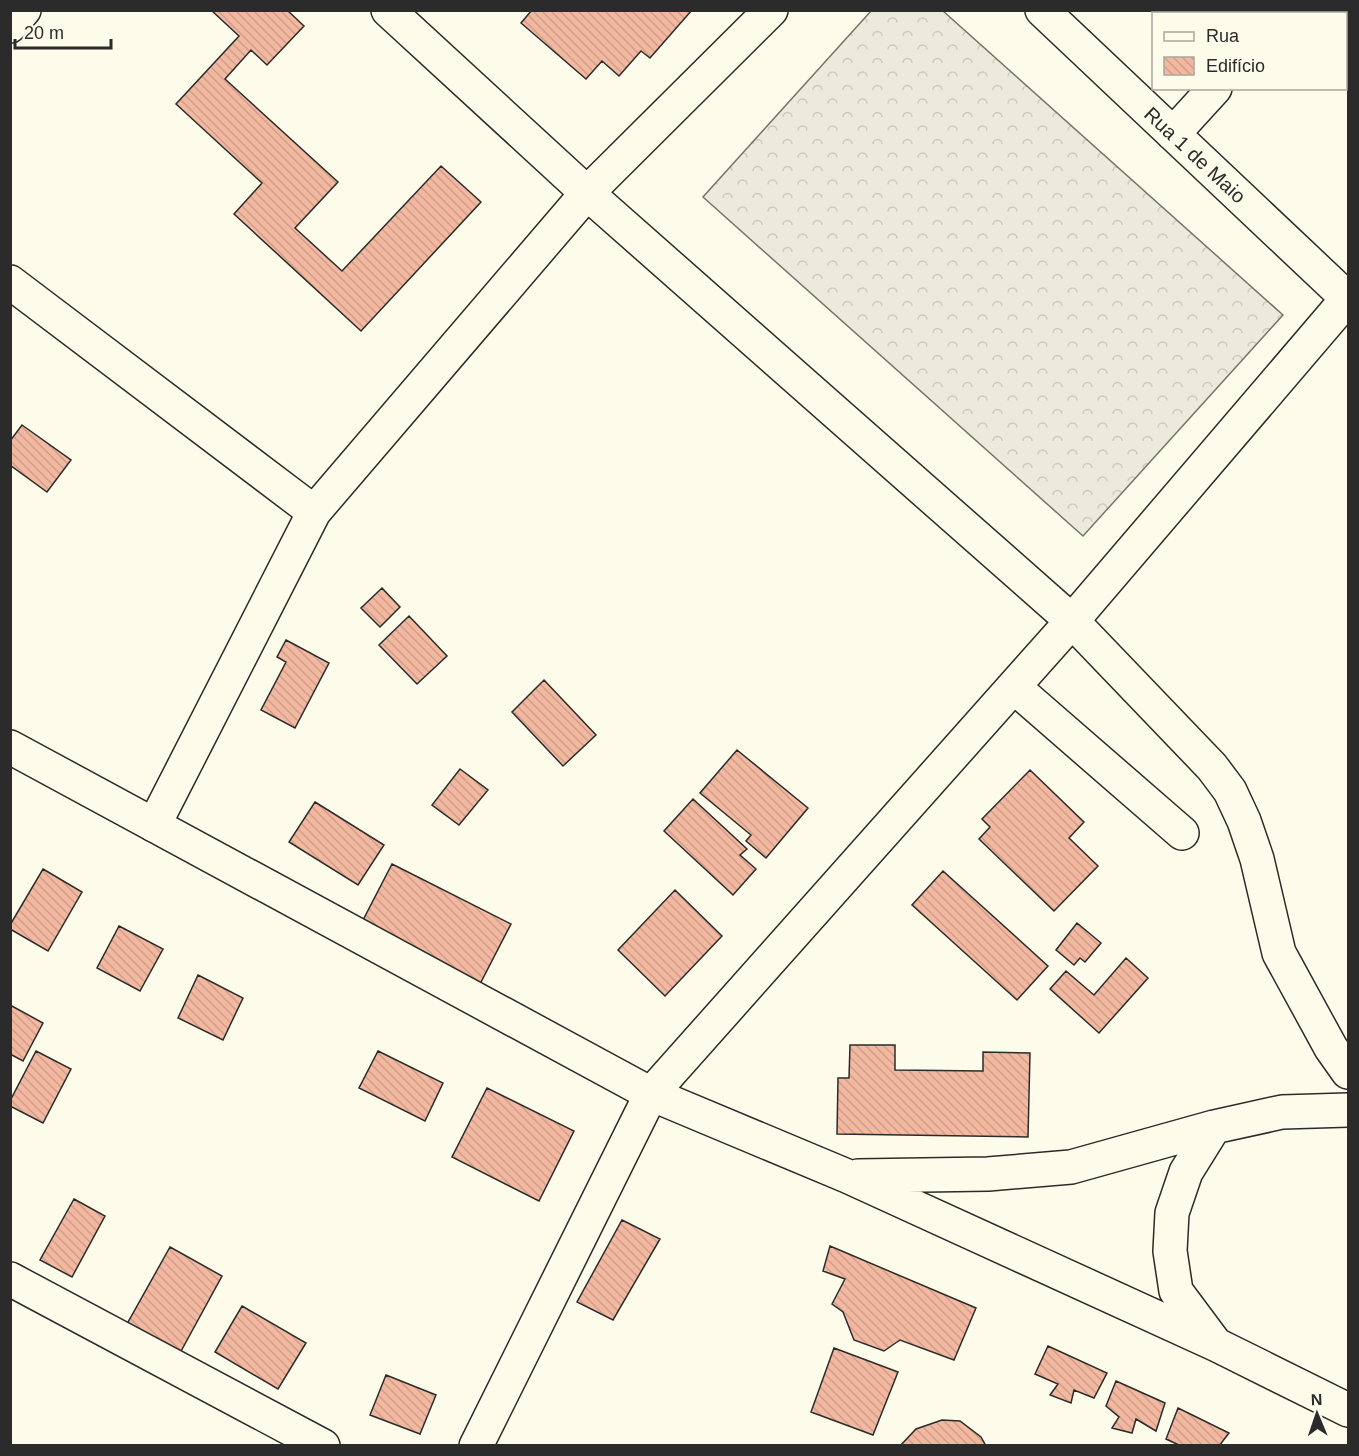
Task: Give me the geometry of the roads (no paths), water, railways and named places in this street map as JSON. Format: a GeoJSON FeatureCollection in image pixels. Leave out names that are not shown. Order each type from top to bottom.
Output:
{"type":"FeatureCollection","features":[{"type":"Feature","properties":{"kind":"main road"},"geometry":{"type":"LineString","coordinates":[[10,26],[24,10]]}},
{"type":"Feature","properties":{"kind":"main road"},"geometry":{"type":"LineString","coordinates":[[388,10],[588,193],[1072,621],[1212,767],[1230,790],[1244,821],[1257,859],[1279,953],[1331,1048],[1348,1071]]}},
{"type":"Feature","properties":{"kind":"main road"},"geometry":{"type":"LineString","coordinates":[[154,825],[314,512],[588,193],[771,10]]}},
{"type":"Feature","properties":{"kind":"main road","name":"Rua 1 de Maio"},"geometry":{"type":"LineString","coordinates":[[1042,10],[1348,298]]}},
{"type":"Feature","properties":{"kind":"main road"},"geometry":{"type":"LineString","coordinates":[[1173,134],[1213,90]]}},
{"type":"Feature","properties":{"kind":"main road"},"geometry":{"type":"LineString","coordinates":[[10,282],[314,512]]}},
{"type":"Feature","properties":{"kind":"main road"},"geometry":{"type":"LineString","coordinates":[[476,1446],[651,1094],[1072,621],[1348,298]]}},
{"type":"Feature","properties":{"kind":"main road"},"geometry":{"type":"LineString","coordinates":[[1014,687],[1182,833]]}},
{"type":"Feature","properties":{"kind":"main road"},"geometry":{"type":"LineString","coordinates":[[10,747],[651,1094],[847,1176],[1217,1345],[1340,1406]]}},
{"type":"Feature","properties":{"kind":"main road"},"geometry":{"type":"LineString","coordinates":[[847,1176],[988,1174],[1071,1167],[1214,1127],[1282,1112],[1348,1110]]}},
{"type":"Feature","properties":{"kind":"main road"},"geometry":{"type":"LineString","coordinates":[[1214,1127],[1186,1172],[1172,1213],[1170,1251],[1176,1291],[1217,1345]]}},
{"type":"Feature","properties":{"kind":"main road"},"geometry":{"type":"LineString","coordinates":[[10,1280],[323,1446]]}}]}
